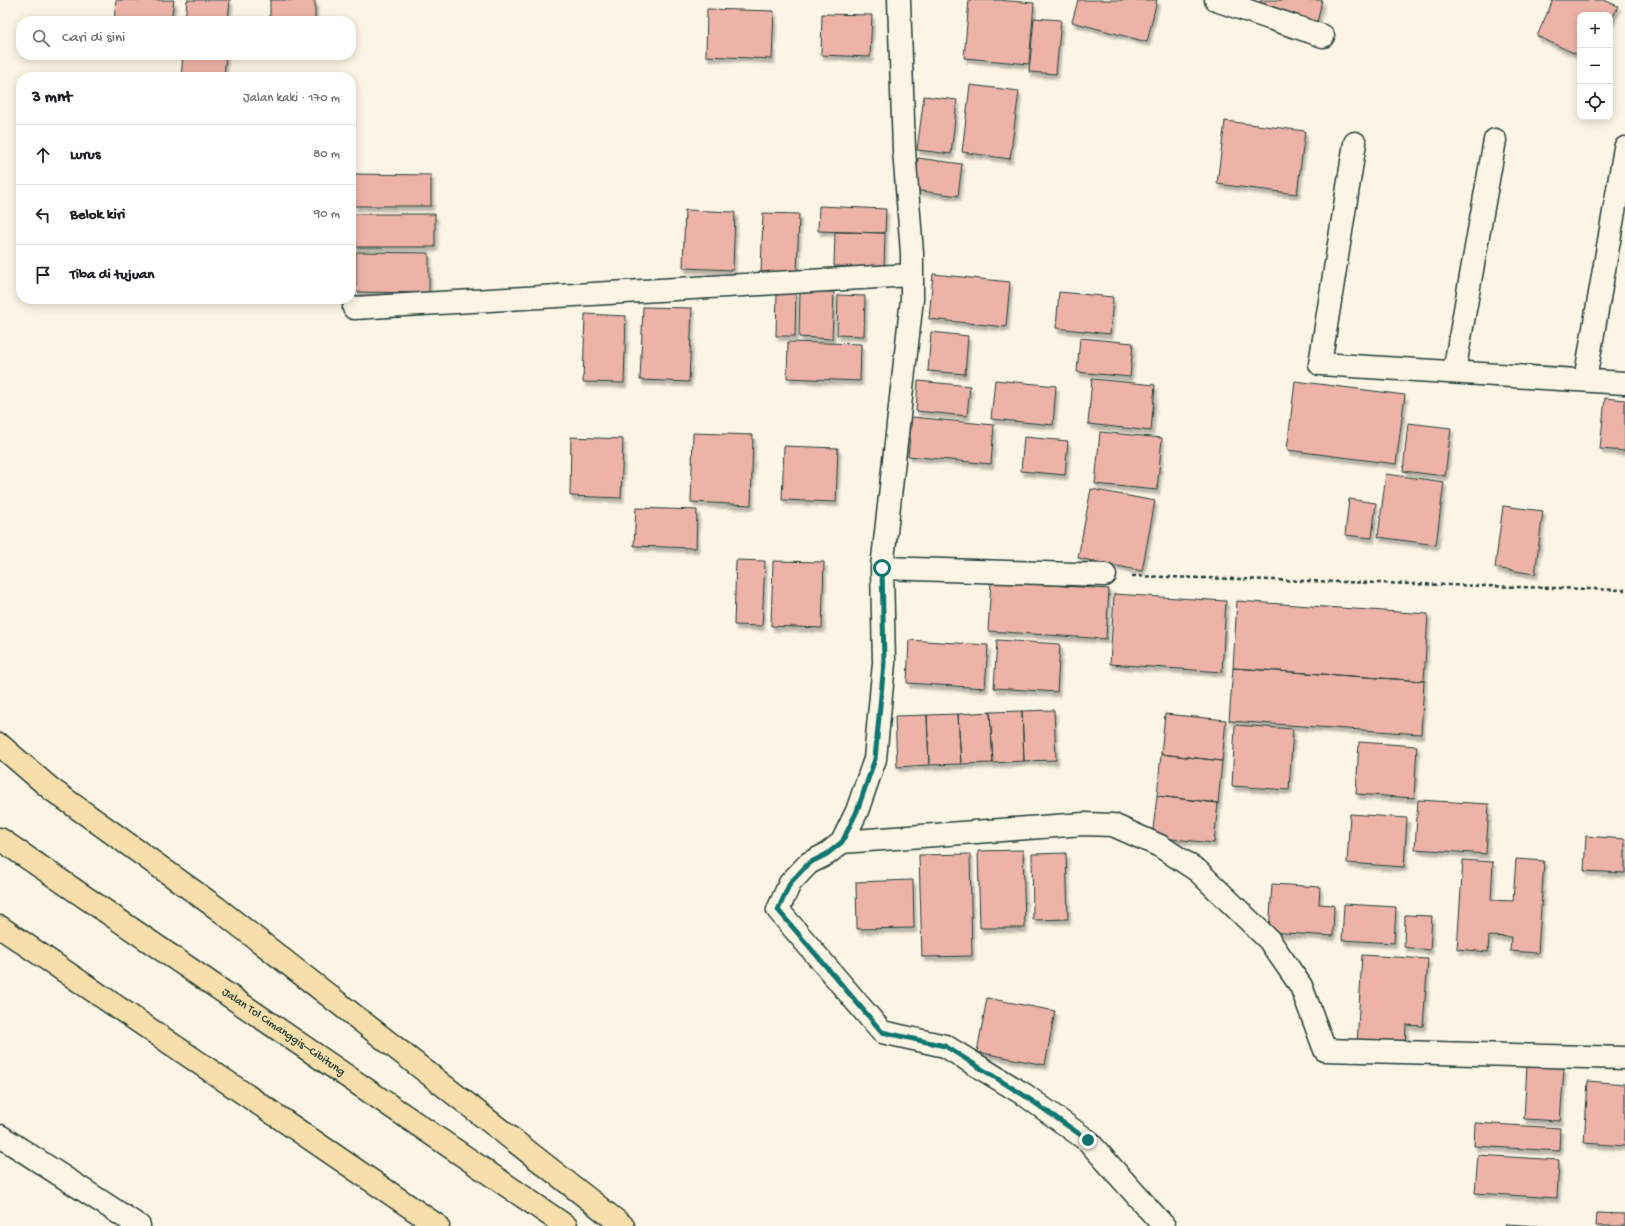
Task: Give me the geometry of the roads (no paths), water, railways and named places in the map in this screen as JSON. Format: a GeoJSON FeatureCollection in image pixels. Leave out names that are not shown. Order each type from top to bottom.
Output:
{"type":"FeatureCollection","features":[{"type":"Feature","properties":{"kind":"highway"},"geometry":{"type":"LineString","coordinates":[[0,744],[51,789],[217,908],[623,1226]]}},
{"type":"Feature","properties":{"kind":"highway","name":"Jalan Tol Cimanggis–Cibitung"},"geometry":{"type":"LineString","coordinates":[[0,839],[566,1226]]}},
{"type":"Feature","properties":{"kind":"highway"},"geometry":{"type":"LineString","coordinates":[[0,927],[438,1226]]}},
{"type":"Feature","properties":{"kind":"street"},"geometry":{"type":"LineString","coordinates":[[899,0],[904,150],[912,253],[912,300],[882,568],[884,663],[875,759],[857,811],[842,842],[827,854],[809,863],[790,883],[778,910],[882,1032],[945,1046],[1025,1096],[1088,1140],[1164,1226]]}},
{"type":"Feature","properties":{"kind":"street"},"geometry":{"type":"LineString","coordinates":[[1216,0],[1323,36]]}},
{"type":"Feature","properties":{"kind":"street"},"geometry":{"type":"LineString","coordinates":[[1454,372],[1494,140]]}},
{"type":"Feature","properties":{"kind":"street"},"geometry":{"type":"LineString","coordinates":[[1355,143],[1320,364],[1625,383]]}},
{"type":"Feature","properties":{"kind":"street"},"geometry":{"type":"LineString","coordinates":[[1585,380],[1625,148]]}},
{"type":"Feature","properties":{"kind":"street"},"geometry":{"type":"LineString","coordinates":[[354,308],[911,275]]}},
{"type":"Feature","properties":{"kind":"street"},"geometry":{"type":"LineString","coordinates":[[882,568],[1105,575]]}},
{"type":"Feature","properties":{"kind":"street"},"geometry":{"type":"LineString","coordinates":[[842,842],[1084,824],[1113,825],[1160,846],[1198,871],[1269,940],[1300,986],[1325,1050],[1625,1058]]}},
{"type":"Feature","properties":{"kind":"street"},"geometry":{"type":"LineString","coordinates":[[0,1136],[139,1226]]}}]}
